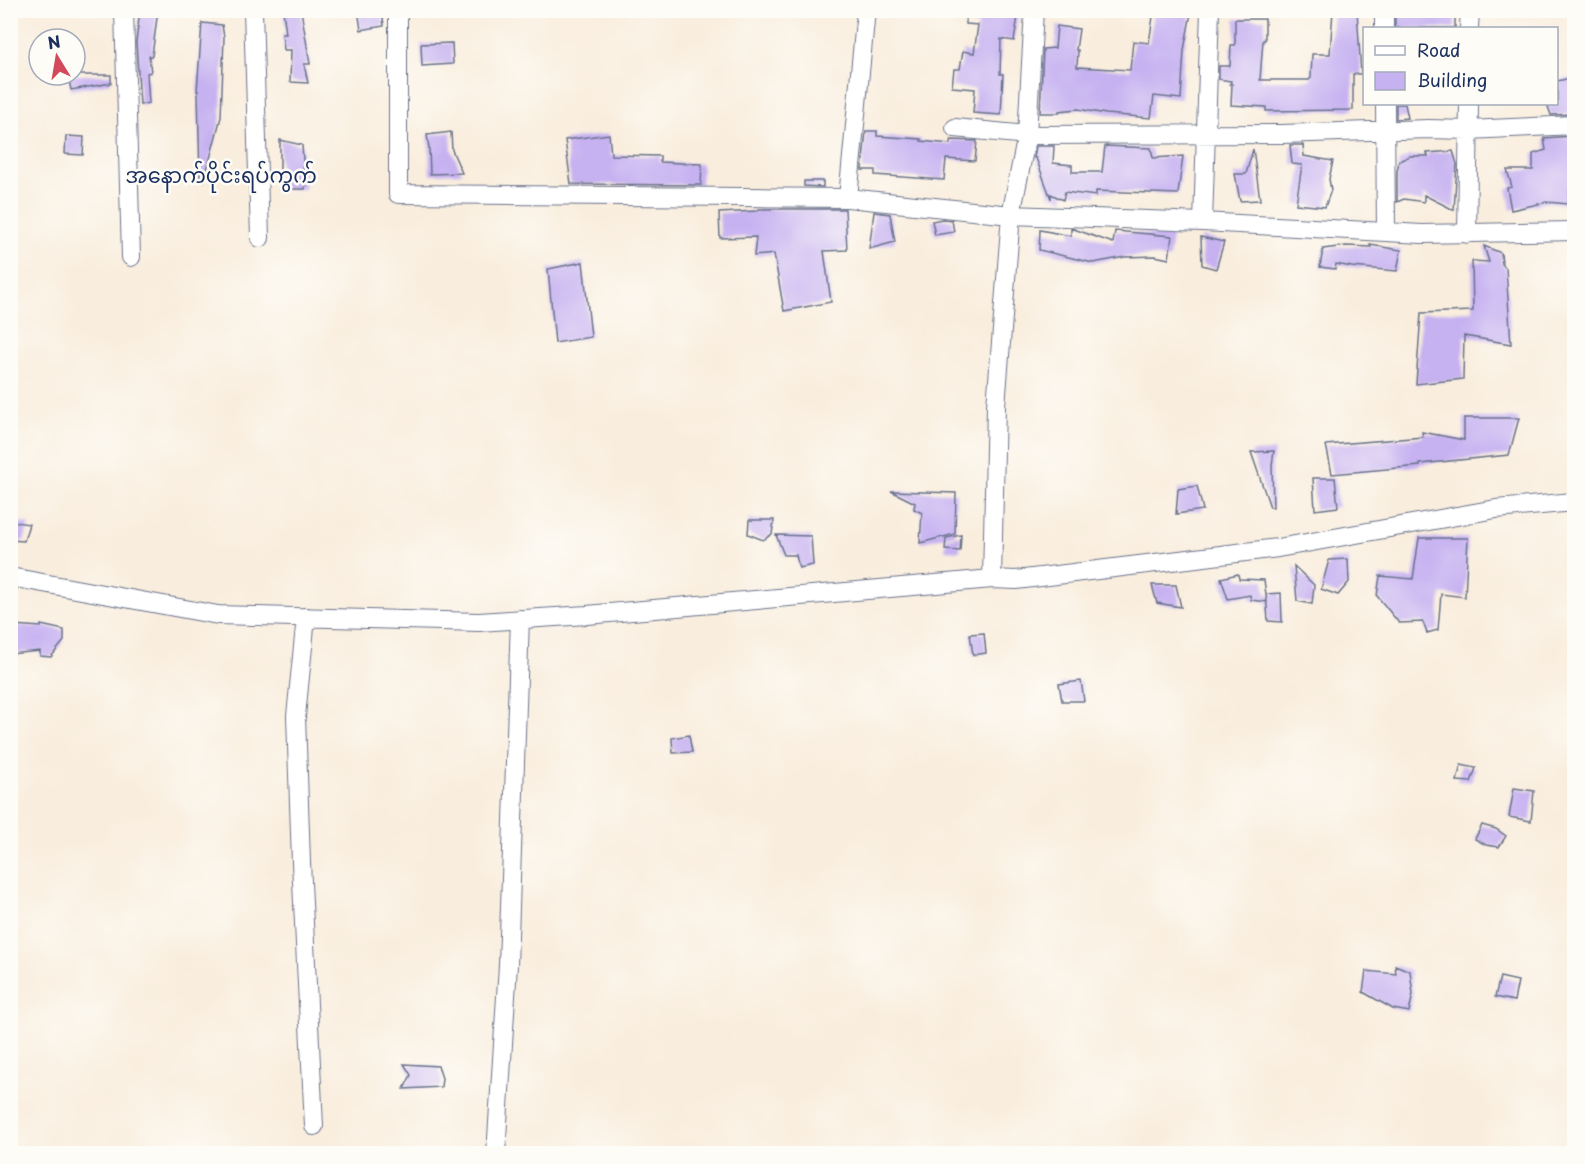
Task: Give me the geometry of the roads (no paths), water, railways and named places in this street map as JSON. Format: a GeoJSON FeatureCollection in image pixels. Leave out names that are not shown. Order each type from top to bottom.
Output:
{"type":"FeatureCollection","features":[{"type":"Feature","properties":{"kind":"street"},"geometry":{"type":"LineString","coordinates":[[124,10],[131,257]]}},
{"type":"Feature","properties":{"kind":"street"},"geometry":{"type":"LineString","coordinates":[[253,10],[260,238]]}},
{"type":"Feature","properties":{"kind":"street"},"geometry":{"type":"LineString","coordinates":[[398,10],[398,194],[848,198],[1011,215],[1386,232],[1467,234],[1575,231]]}},
{"type":"Feature","properties":{"kind":"street"},"geometry":{"type":"LineString","coordinates":[[848,198],[866,10]]}},
{"type":"Feature","properties":{"kind":"street"},"geometry":{"type":"LineString","coordinates":[[992,579],[996,406],[1011,215],[1027,135],[1034,10]]}},
{"type":"Feature","properties":{"kind":"street"},"geometry":{"type":"LineString","coordinates":[[1203,222],[1210,10]]}},
{"type":"Feature","properties":{"kind":"street"},"geometry":{"type":"LineString","coordinates":[[1384,10],[1384,27]]}},
{"type":"Feature","properties":{"kind":"street"},"geometry":{"type":"LineString","coordinates":[[1469,27],[1470,10]]}},
{"type":"Feature","properties":{"kind":"street"},"geometry":{"type":"LineString","coordinates":[[1385,105],[1386,232]]}},
{"type":"Feature","properties":{"kind":"street"},"geometry":{"type":"LineString","coordinates":[[1467,234],[1468,105]]}},
{"type":"Feature","properties":{"kind":"street"},"geometry":{"type":"LineString","coordinates":[[955,128],[1027,135],[1282,134],[1575,125]]}},
{"type":"Feature","properties":{"kind":"street"},"geometry":{"type":"LineString","coordinates":[[10,577],[218,615],[479,622],[992,579],[1016,580],[1278,548],[1496,508],[1575,502]]}},
{"type":"Feature","properties":{"kind":"street"},"geometry":{"type":"LineString","coordinates":[[306,618],[297,716],[301,862],[314,1126]]}},
{"type":"Feature","properties":{"kind":"street"},"geometry":{"type":"LineString","coordinates":[[496,1154],[508,965],[520,619]]}},
{"type":"Feature","properties":{"kind":"district","name":"အနောက်ပိုင်းရပ်ကွက်"},"geometry":{"type":"Point","coordinates":[221,176]}}]}
